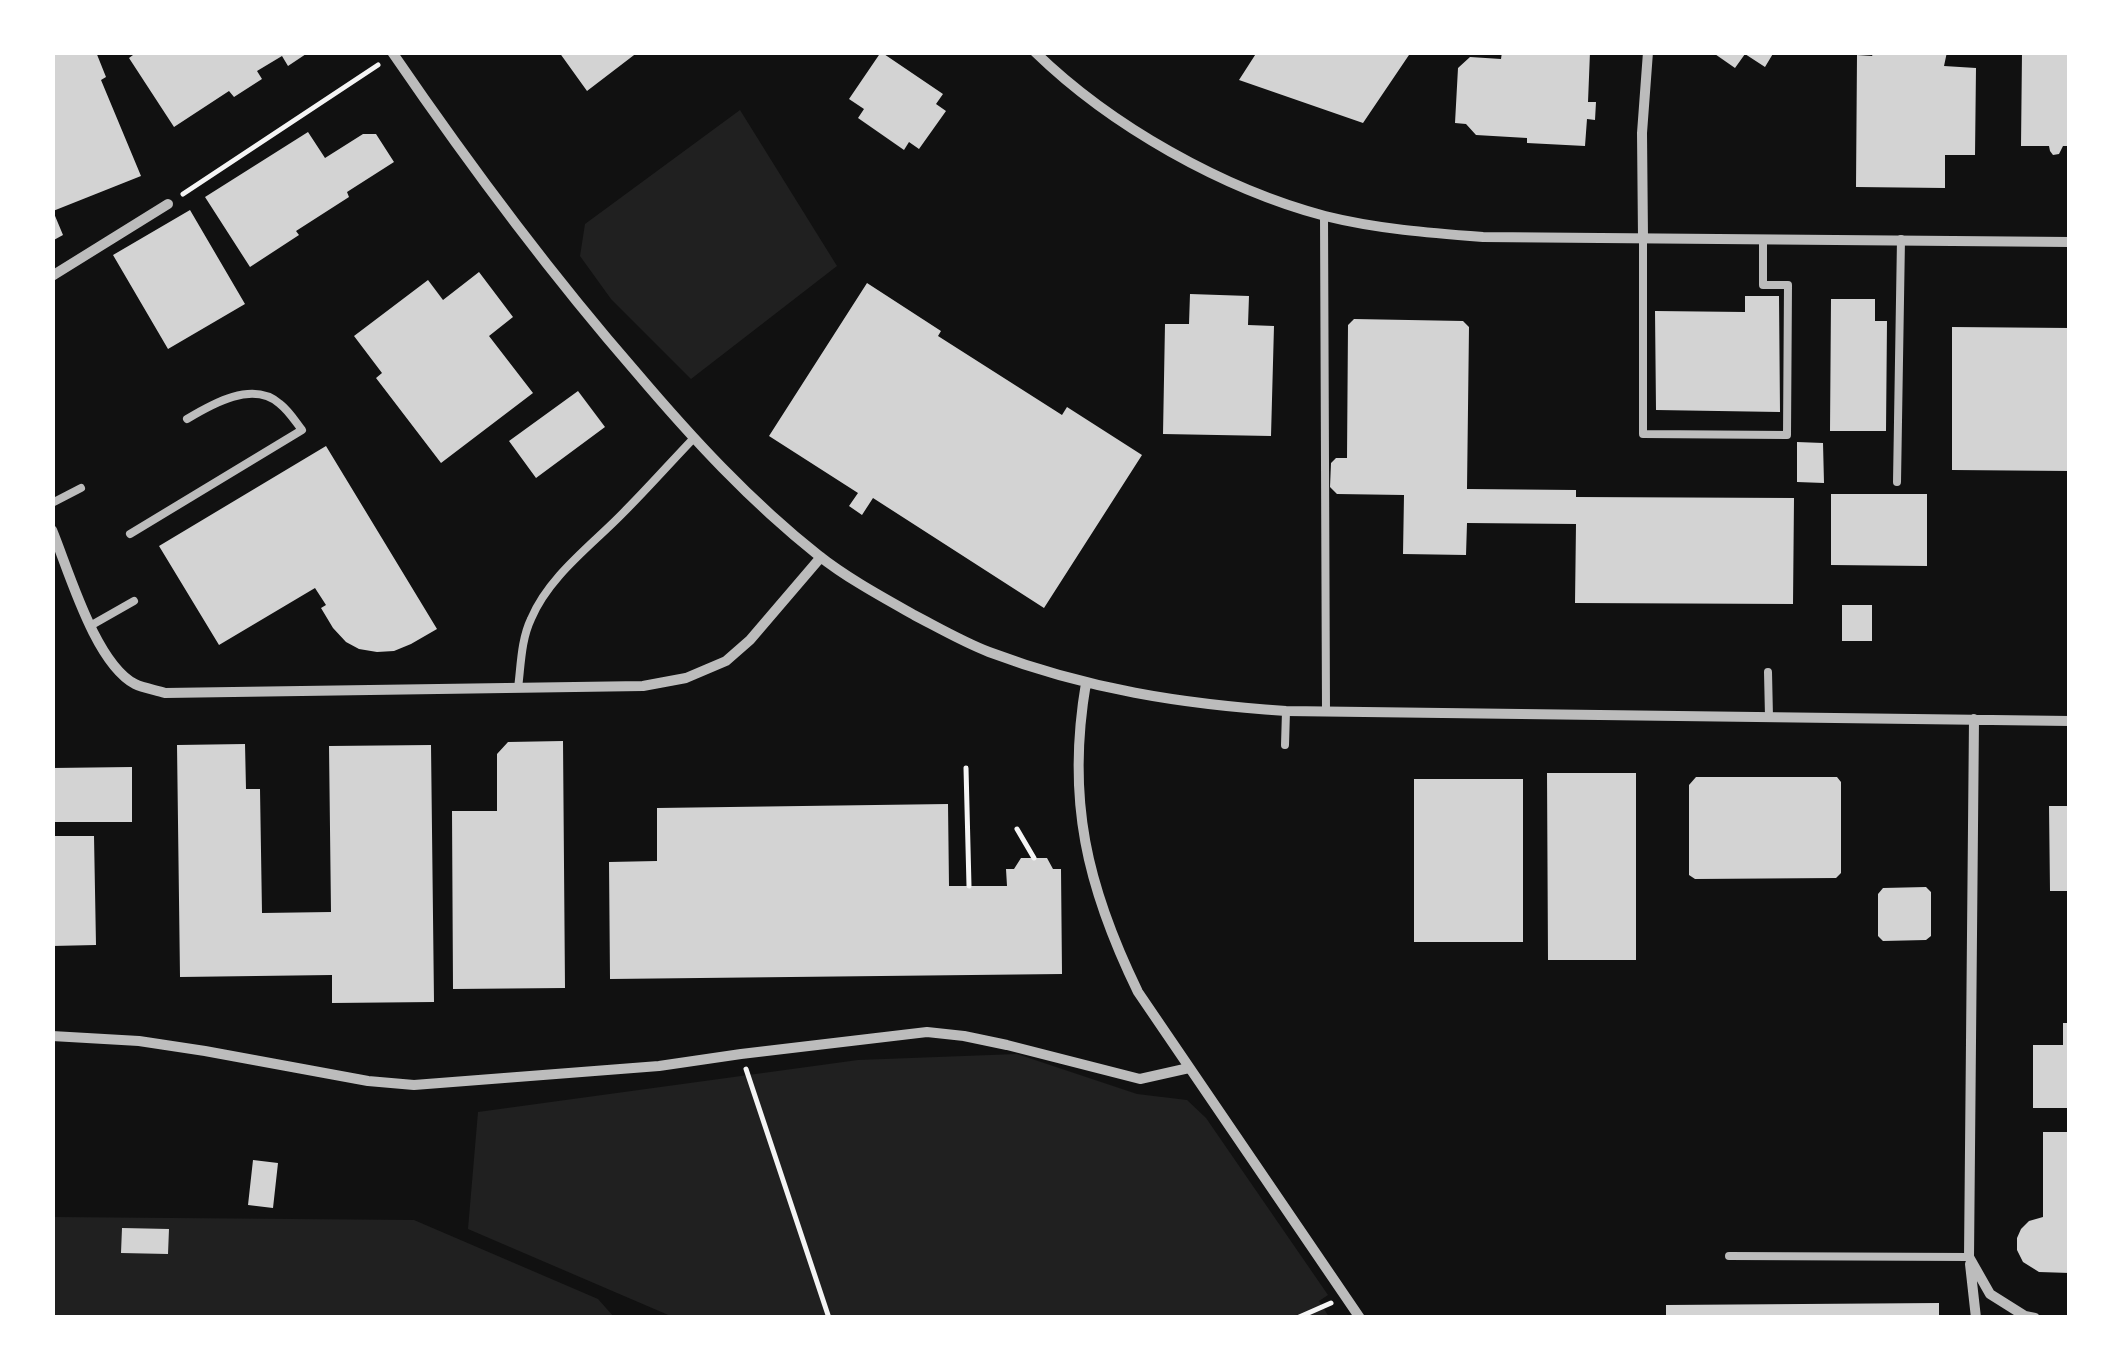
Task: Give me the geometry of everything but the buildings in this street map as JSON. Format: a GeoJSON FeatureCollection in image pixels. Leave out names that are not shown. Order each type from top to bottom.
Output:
{"type":"FeatureCollection","features":[{"type":"Feature","properties":{"kind":"street"},"geometry":{"type":"LineString","coordinates":[[1036,52],[1086,97],[1168,151],[1248,188],[1324,216],[1400,230],[1483,237],[2070,242]]}},
{"type":"Feature","properties":{"kind":"street"},"geometry":{"type":"LineString","coordinates":[[1643,238],[1642,134],[1648,52]]}},
{"type":"Feature","properties":{"kind":"street"},"geometry":{"type":"LineString","coordinates":[[392,54],[590,320],[693,438],[765,510],[821,557],[876,593],[988,652],[1086,683],[1146,696],[1286,711],[2070,721]]}},
{"type":"Feature","properties":{"kind":"street"},"geometry":{"type":"LineString","coordinates":[[52,276],[168,204]]}},
{"type":"Feature","properties":{"kind":"street"},"geometry":{"type":"LineString","coordinates":[[52,530],[98,643],[122,674],[136,684],[165,692],[644,686],[686,678],[726,661],[750,640],[821,557]]}},
{"type":"Feature","properties":{"kind":"street"},"geometry":{"type":"LineString","coordinates":[[1086,683],[1080,722],[1078,796],[1099,903],[1118,951],[1138,992],[1360,1318]]}},
{"type":"Feature","properties":{"kind":"street"},"geometry":{"type":"LineString","coordinates":[[1974,719],[1970,1258],[1976,1318]]}},
{"type":"Feature","properties":{"kind":"street"},"geometry":{"type":"LineString","coordinates":[[52,1036],[139,1041],[368,1081],[414,1085],[659,1066],[927,1032],[1008,1045],[1140,1079],[1189,1068]]}},
{"type":"Feature","properties":{"kind":"street"},"geometry":{"type":"LineString","coordinates":[[1970,1258],[1990,1294],[2034,1318]]}},
{"type":"Feature","properties":{"kind":"lane"},"geometry":{"type":"LineString","coordinates":[[1324,216],[1326,711]]}},
{"type":"Feature","properties":{"kind":"lane"},"geometry":{"type":"LineString","coordinates":[[1643,238],[1643,434],[1788,435],[1788,285],[1763,285],[1763,239]]}},
{"type":"Feature","properties":{"kind":"lane"},"geometry":{"type":"LineString","coordinates":[[1897,482],[1902,240]]}},
{"type":"Feature","properties":{"kind":"lane"},"geometry":{"type":"LineString","coordinates":[[130,534],[302,430],[282,405],[264,396],[237,396],[187,418]]}},
{"type":"Feature","properties":{"kind":"lane"},"geometry":{"type":"LineString","coordinates":[[518,688],[526,632],[542,600],[693,438]]}},
{"type":"Feature","properties":{"kind":"lane"},"geometry":{"type":"LineString","coordinates":[[52,503],[81,488]]}},
{"type":"Feature","properties":{"kind":"lane"},"geometry":{"type":"LineString","coordinates":[[90,626],[134,601]]}},
{"type":"Feature","properties":{"kind":"lane"},"geometry":{"type":"LineString","coordinates":[[1768,672],[1769,717]]}},
{"type":"Feature","properties":{"kind":"lane"},"geometry":{"type":"LineString","coordinates":[[1285,745],[1286,711]]}},
{"type":"Feature","properties":{"kind":"lane"},"geometry":{"type":"LineString","coordinates":[[1729,1256],[1970,1258]]}},
{"type":"Feature","properties":{"kind":"path"},"geometry":{"type":"LineString","coordinates":[[168,204],[392,54]]}},
{"type":"Feature","properties":{"kind":"path"},"geometry":{"type":"LineString","coordinates":[[966,768],[969,886]]}},
{"type":"Feature","properties":{"kind":"path"},"geometry":{"type":"LineString","coordinates":[[1016,829],[1034,858]]}},
{"type":"Feature","properties":{"kind":"path"},"geometry":{"type":"LineString","coordinates":[[741,1054],[829,1318]]}},
{"type":"Feature","properties":{"kind":"path"},"geometry":{"type":"LineString","coordinates":[[1297,1318],[1346,1296]]}},
{"type":"Feature","properties":{"kind":"shaded area"},"geometry":{"type":"Polygon","coordinates":[[[740,110],[837,266],[691,379],[611,299],[580,256],[585,224],[740,110]]]}},
{"type":"Feature","properties":{"kind":"shaded area"},"geometry":{"type":"Polygon","coordinates":[[[1017,1054],[1137,1094],[1187,1100],[1206,1118],[1328,1295],[1319,1301],[1329,1317],[673,1317],[468,1229],[478,1112],[858,1060],[1017,1054]]]}},
{"type":"Feature","properties":{"kind":"shaded area"},"geometry":{"type":"Polygon","coordinates":[[[53,1217],[414,1220],[598,1299],[614,1317],[53,1318],[53,1217]]]}}]}
